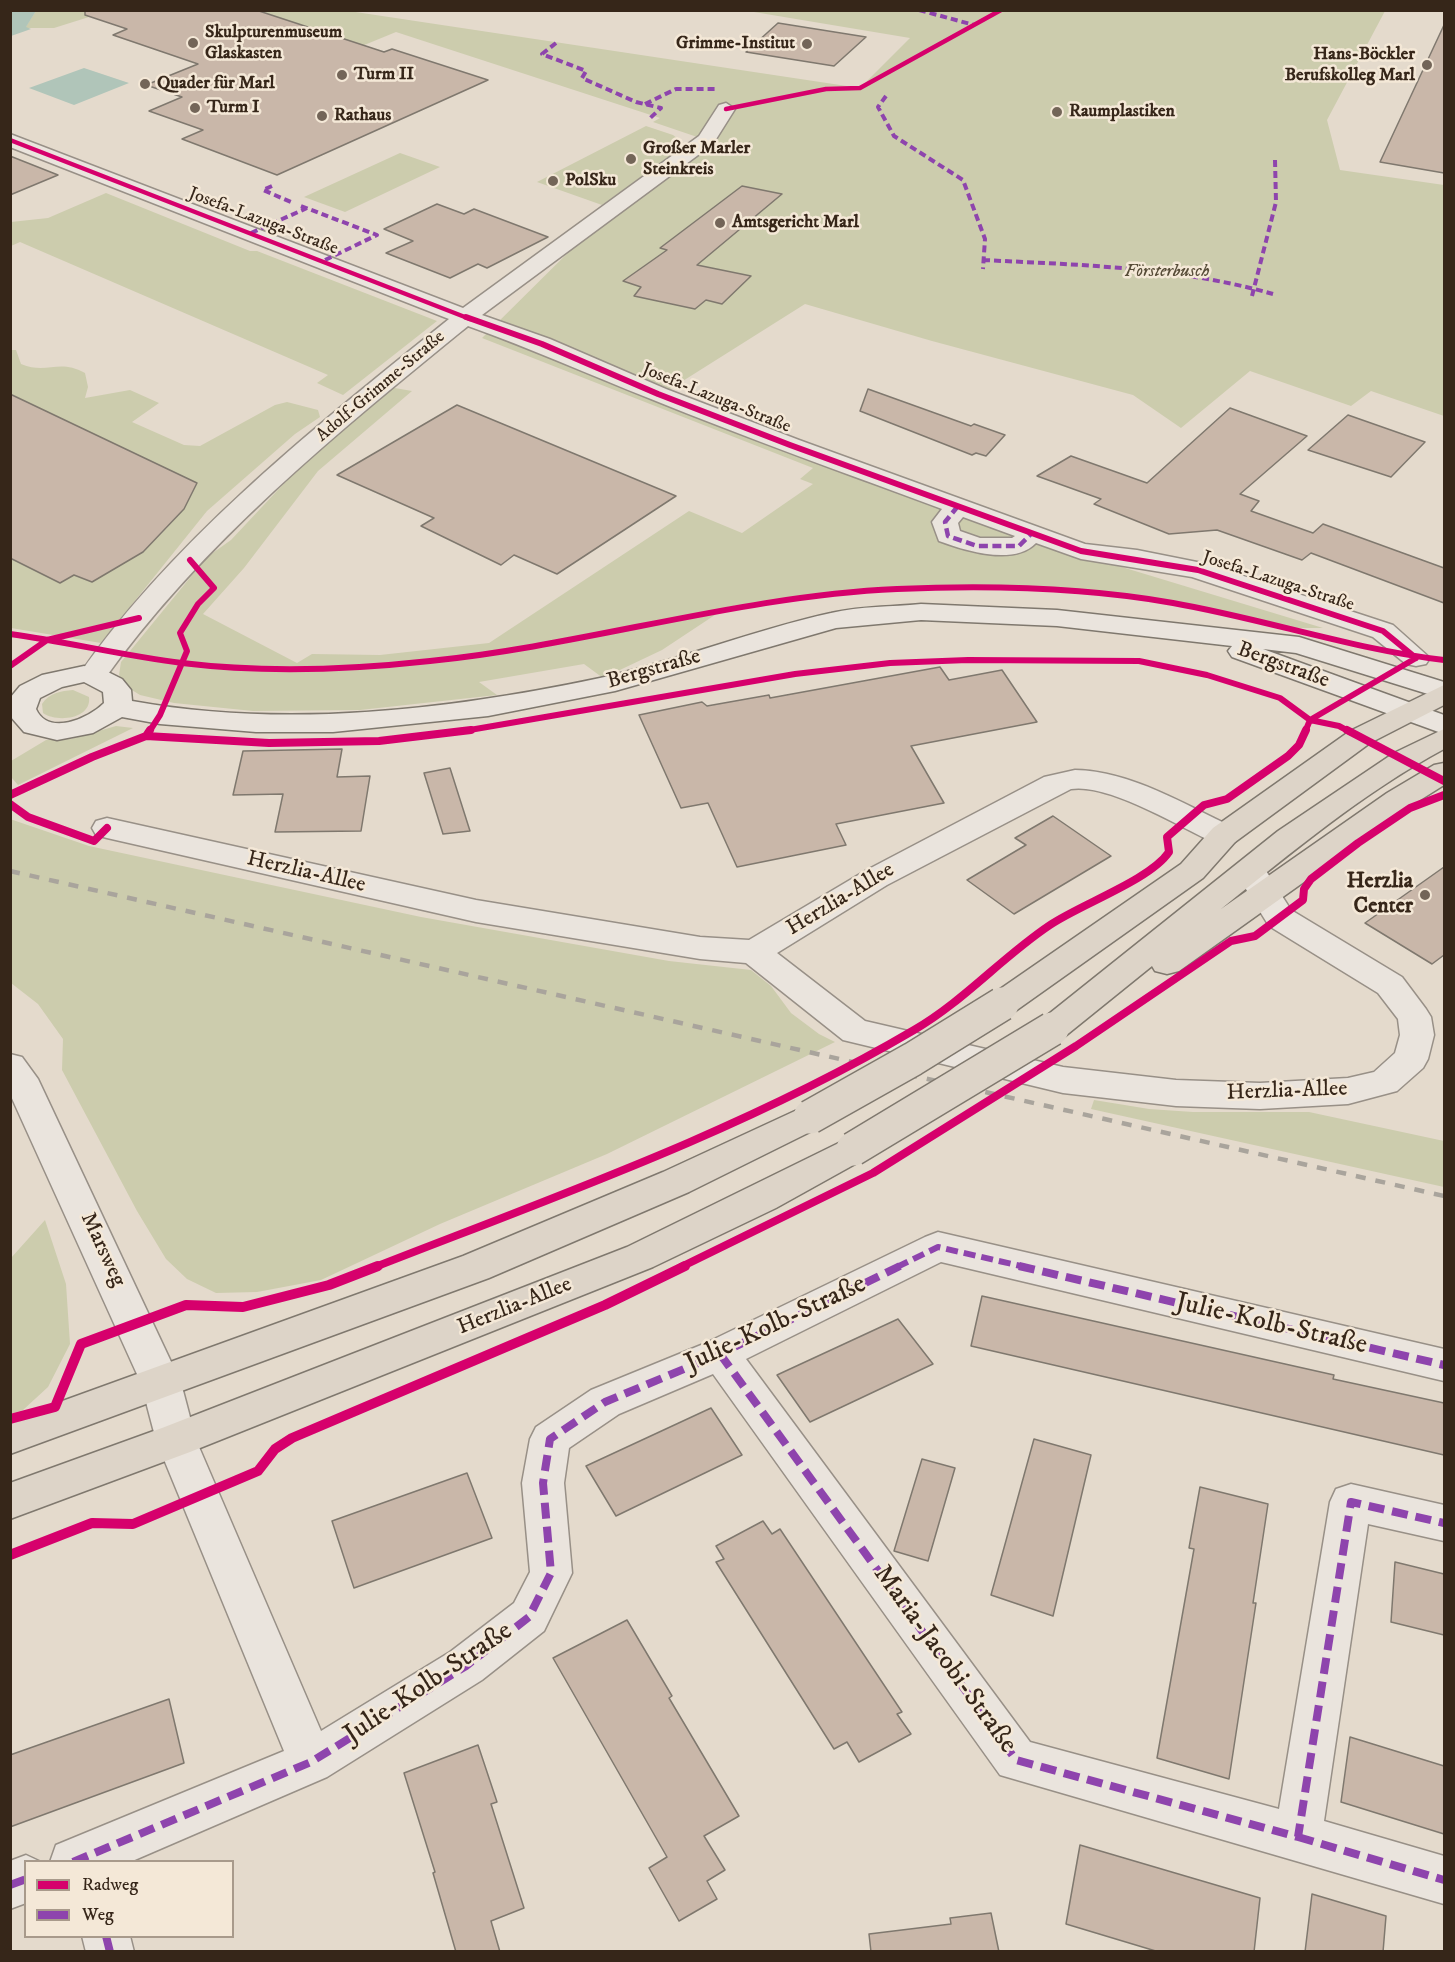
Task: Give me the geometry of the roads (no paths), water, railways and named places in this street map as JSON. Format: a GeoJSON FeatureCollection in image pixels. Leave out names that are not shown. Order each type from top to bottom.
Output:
{"type":"FeatureCollection","features":[{"type":"Feature","properties":{"kind":"main road"},"geometry":{"type":"LineString","coordinates":[[10,1437],[476,1267],[676,1182],[810,1117],[913,1059],[1002,1004],[1192,871],[1224,835],[1360,737],[1444,693]]}},
{"type":"Feature","properties":{"kind":"main road","name":"Herzlia-Allee"},"geometry":{"type":"LineString","coordinates":[[10,1502],[176,1440],[640,1257],[763,1198],[853,1149],[1052,1029],[1257,882],[1289,838],[1404,759],[1444,738]]}},
{"type":"Feature","properties":{"kind":"main road"},"geometry":{"type":"LineString","coordinates":[[1257,882],[1444,772]]}},
{"type":"Feature","properties":{"kind":"street","name":"Adolf-Grimme-Straße"},"geometry":{"type":"LineString","coordinates":[[93,675],[111,650],[197,551],[342,417],[465,317],[706,140],[726,109]]}},
{"type":"Feature","properties":{"kind":"street","name":"Josefa-Lazuga-Straße"},"geometry":{"type":"LineString","coordinates":[[10,140],[465,317],[542,344],[790,445],[958,506],[945,522],[948,536],[978,546],[1019,546],[1032,533],[1081,551],[1137,558],[1198,570],[1383,631],[1416,658]]}},
{"type":"Feature","properties":{"kind":"street","name":"Bergstraße"},"geometry":{"type":"LineString","coordinates":[[116,707],[160,715],[267,723],[383,719],[488,707],[605,685],[834,620],[921,612],[1057,618],[1190,631],[1299,645],[1444,693]]}},
{"type":"Feature","properties":{"kind":"street","name":"Bergstraße"},"geometry":{"type":"LineString","coordinates":[[1190,631],[1444,725]]}},
{"type":"Feature","properties":{"kind":"street"},"geometry":{"type":"LineString","coordinates":[[93,675],[114,685],[119,696],[116,707],[106,717],[90,726],[70,731],[52,731],[26,720],[22,711],[24,701],[21,686],[62,677],[93,675]]}},
{"type":"Feature","properties":{"kind":"street","name":"Herzlia-Allee"},"geometry":{"type":"LineString","coordinates":[[754,952],[876,878],[1055,784],[1076,779],[1125,790],[1224,835]]}},
{"type":"Feature","properties":{"kind":"street","name":"Herzlia-Allee"},"geometry":{"type":"LineString","coordinates":[[107,828],[476,911],[700,948],[754,952],[855,1031],[1063,1080],[1176,1093],[1260,1096],[1348,1091],[1385,1082],[1410,1059],[1417,1035],[1414,1017],[1390,985],[1280,918],[1257,882]]}},
{"type":"Feature","properties":{"kind":"street","name":"Marsweg"},"geometry":{"type":"LineString","coordinates":[[10,1066],[21,1079],[161,1383],[176,1440],[311,1762]]}},
{"type":"Feature","properties":{"kind":"street","name":"Julie-Kolb-Straße"},"geometry":{"type":"LineString","coordinates":[[83,1860],[311,1762],[466,1666],[529,1617],[551,1573],[543,1483],[549,1439],[605,1402],[720,1354],[939,1248],[1444,1365]]}},
{"type":"Feature","properties":{"kind":"street","name":"Maria-Jacobi-Straße"},"geometry":{"type":"LineString","coordinates":[[720,1354],[1016,1760],[1298,1837],[1444,1880]]}},
{"type":"Feature","properties":{"kind":"street"},"geometry":{"type":"LineString","coordinates":[[1298,1837],[1351,1502],[1444,1523]]}},
{"type":"Feature","properties":{"kind":"railway"},"geometry":{"type":"LineString","coordinates":[[10,871],[1444,1196]]}},
{"type":"Feature","properties":{"kind":"place","name":"Skulpturenmuseum Glaskasten"},"geometry":{"type":"Point","coordinates":[193,43]}},
{"type":"Feature","properties":{"kind":"place","name":"Grimme-Institut"},"geometry":{"type":"Point","coordinates":[807,44]}},
{"type":"Feature","properties":{"kind":"place","name":"Hans-Böckler Berufskolleg Marl"},"geometry":{"type":"Point","coordinates":[1427,65]}},
{"type":"Feature","properties":{"kind":"place","name":"Turm II"},"geometry":{"type":"Point","coordinates":[342,75]}},
{"type":"Feature","properties":{"kind":"place","name":"Quader für Marl"},"geometry":{"type":"Point","coordinates":[145,84]}},
{"type":"Feature","properties":{"kind":"place","name":"Turm I"},"geometry":{"type":"Point","coordinates":[195,108]}},
{"type":"Feature","properties":{"kind":"place","name":"Raumplastiken"},"geometry":{"type":"Point","coordinates":[1057,112]}},
{"type":"Feature","properties":{"kind":"place","name":"Rathaus"},"geometry":{"type":"Point","coordinates":[322,116]}},
{"type":"Feature","properties":{"kind":"place","name":"Großer Marler Steinkreis"},"geometry":{"type":"Point","coordinates":[631,159]}},
{"type":"Feature","properties":{"kind":"place","name":"PolSku"},"geometry":{"type":"Point","coordinates":[553,181]}},
{"type":"Feature","properties":{"kind":"place","name":"Amtsgericht Marl"},"geometry":{"type":"Point","coordinates":[720,223]}},
{"type":"Feature","properties":{"kind":"place","name":"Herzlia Center"},"geometry":{"type":"Point","coordinates":[1425,895]}},
{"type":"Feature","properties":{"kind":"park label","name":"Försterbusch"},"geometry":{"type":"Point","coordinates":[1167,272]}}]}
